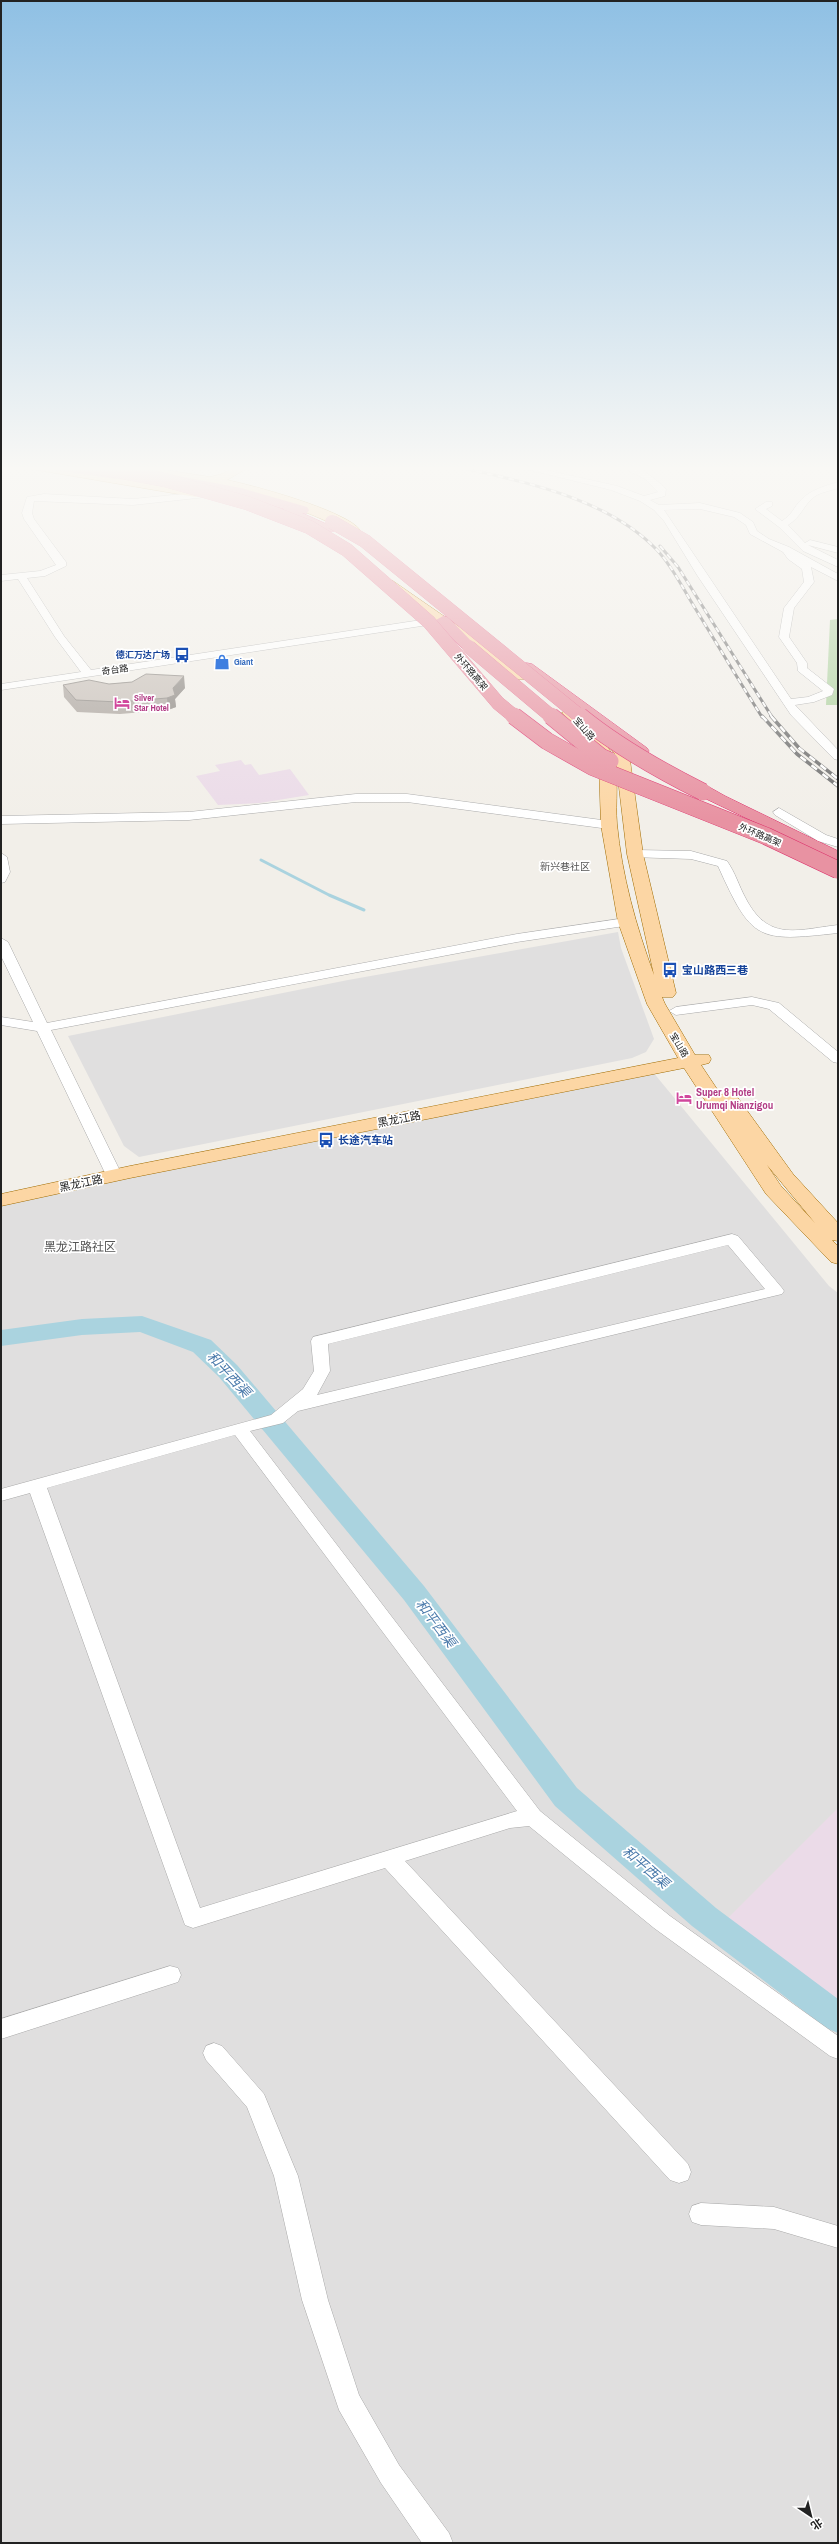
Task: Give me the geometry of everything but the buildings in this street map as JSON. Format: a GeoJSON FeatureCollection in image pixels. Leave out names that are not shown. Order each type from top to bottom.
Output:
{"type":"FeatureCollection","features":[{"type":"Feature","properties":{"kind":"highway","name":"外环路高架"},"geometry":{"type":"LineString","coordinates":[[387,585],[429,622],[498,703],[548,741],[593,767],[766,836],[838,870]]}},
{"type":"Feature","properties":{"kind":"highway","name":"外环路高架"},"geometry":{"type":"LineString","coordinates":[[394,585],[433,618],[461,656],[500,699],[550,737],[595,762],[767,831],[838,865]]}},
{"type":"Feature","properties":{"kind":"highway"},"geometry":{"type":"LineString","coordinates":[[405,585],[593,740],[641,771],[696,794],[838,865]]}},
{"type":"Feature","properties":{"kind":"highway"},"geometry":{"type":"LineString","coordinates":[[442,620],[469,647],[601,757],[696,794],[719,799]]}},
{"type":"Feature","properties":{"kind":"highway"},"geometry":{"type":"LineString","coordinates":[[515,659],[646,754],[719,799],[838,856]]}},
{"type":"Feature","properties":{"kind":"main road","name":"宝山路"},"geometry":{"type":"LineString","coordinates":[[392,585],[497,657],[580,722],[604,754],[607,766],[609,825],[626,922],[656,1004],[670,1030],[729,1099],[786,1178],[838,1235]]}},
{"type":"Feature","properties":{"kind":"main road","name":"宝山路"},"geometry":{"type":"LineString","coordinates":[[427,585],[515,659],[590,719],[622,752],[635,854],[662,977],[694,1057],[710,1093],[773,1190],[838,1258]]}},
{"type":"Feature","properties":{"kind":"main road"},"geometry":{"type":"LineString","coordinates":[[670,1030],[663,1050],[651,1065],[682,1078],[710,1093]]}},
{"type":"Feature","properties":{"kind":"main road","name":"黑龙江路"},"geometry":{"type":"LineString","coordinates":[[1,1192],[113,1172],[694,1057]]}},
{"type":"Feature","properties":{"kind":"main road","name":"黑龙江路"},"geometry":{"type":"LineString","coordinates":[[1,1200],[113,1172]]}},
{"type":"Feature","properties":{"kind":"street"},"geometry":{"type":"LineString","coordinates":[[27,585],[60,637],[88,674]]}},
{"type":"Feature","properties":{"kind":"street"},"geometry":{"type":"LineString","coordinates":[[709,585],[788,703],[838,757]]}},
{"type":"Feature","properties":{"kind":"street"},"geometry":{"type":"LineString","coordinates":[[788,703],[821,697],[828,693],[829,689],[802,669],[802,664],[784,637],[788,608],[807,585]]}},
{"type":"Feature","properties":{"kind":"street","name":"奇台路"},"geometry":{"type":"LineString","coordinates":[[1,687],[442,620]]}},
{"type":"Feature","properties":{"kind":"street"},"geometry":{"type":"LineString","coordinates":[[1,820],[189,816],[356,798],[407,798],[609,825]]}},
{"type":"Feature","properties":{"kind":"street"},"geometry":{"type":"LineString","coordinates":[[779,812],[822,838],[838,843]]}},
{"type":"Feature","properties":{"kind":"street"},"geometry":{"type":"LineString","coordinates":[[635,854],[696,855],[710,858],[723,864],[745,911],[766,933],[785,936],[838,929]]}},
{"type":"Feature","properties":{"kind":"street"},"geometry":{"type":"LineString","coordinates":[[1,857],[4,872],[1,880]]}},
{"type":"Feature","properties":{"kind":"street"},"geometry":{"type":"LineString","coordinates":[[1,1021],[42,1028],[517,938],[626,922]]}},
{"type":"Feature","properties":{"kind":"street"},"geometry":{"type":"LineString","coordinates":[[1,942],[113,1172]]}},
{"type":"Feature","properties":{"kind":"street"},"geometry":{"type":"LineString","coordinates":[[676,1011],[752,1002],[774,1006],[838,1059]]}},
{"type":"Feature","properties":{"kind":"street"},"geometry":{"type":"LineString","coordinates":[[1,1495],[277,1419],[310,1392],[322,1371],[319,1340],[732,1239],[776,1291],[294,1406]]}},
{"type":"Feature","properties":{"kind":"street"},"geometry":{"type":"LineString","coordinates":[[240,1428],[533,1817],[662,1922],[838,2049]]}},
{"type":"Feature","properties":{"kind":"street"},"geometry":{"type":"LineString","coordinates":[[37,1486],[193,1919],[390,1859],[510,1820],[533,1817]]}},
{"type":"Feature","properties":{"kind":"street"},"geometry":{"type":"LineString","coordinates":[[390,1859],[679,2172]]}},
{"type":"Feature","properties":{"kind":"street"},"geometry":{"type":"LineString","coordinates":[[1,2028],[170,1975]]}},
{"type":"Feature","properties":{"kind":"street"},"geometry":{"type":"LineString","coordinates":[[214,2053],[256,2101],[286,2176],[315,2300],[348,2401],[390,2474],[439,2543]]}},
{"type":"Feature","properties":{"kind":"street"},"geometry":{"type":"LineString","coordinates":[[701,2214],[774,2218],[838,2237]]}},
{"type":"Feature","properties":{"kind":"shaded area"},"geometry":{"type":"Polygon","coordinates":[[[241,760],[245,765],[251,764],[259,775],[290,769],[309,795],[260,803],[218,805],[196,776],[220,771],[215,765],[241,760]]]}},
{"type":"Feature","properties":{"kind":"shaded area"},"geometry":{"type":"Polygon","coordinates":[[[618,932],[621,948],[654,1039],[646,1052],[632,1058],[139,1157],[124,1146],[68,1036],[348,980],[618,932]]]}},
{"type":"Feature","properties":{"kind":"shaded area"},"geometry":{"type":"Polygon","coordinates":[[[648,1066],[829,1286],[838,1293],[838,2543],[1,2543],[1,1197],[648,1066]]]}},
{"type":"Feature","properties":{"kind":"shaded area"},"geometry":{"type":"Polygon","coordinates":[[[838,1808],[838,2008],[723,1923],[838,1808]]]}},
{"type":"Feature","properties":{"kind":"green space"},"geometry":{"type":"Polygon","coordinates":[[[838,619],[838,705],[826,705],[830,620],[838,619]]]}},
{"type":"Feature","properties":{"kind":"waterway"},"geometry":{"type":"LineString","coordinates":[[261,860],[329,895],[364,910]]}},
{"type":"Feature","properties":{"kind":"waterway","name":"和平西渠"},"geometry":{"type":"LineString","coordinates":[[1,1338],[82,1327],[142,1324],[202,1346],[228,1371],[414,1593],[566,1797],[704,1917],[838,2018]]}},
{"type":"Feature","properties":{"kind":"railway"},"geometry":{"type":"LineString","coordinates":[[682,585],[762,717]]}},
{"type":"Feature","properties":{"kind":"railway"},"geometry":{"type":"LineString","coordinates":[[689,585],[772,717]]}},
{"type":"Feature","properties":{"kind":"railway"},"geometry":{"type":"LineString","coordinates":[[762,716],[797,754],[838,786]]}},
{"type":"Feature","properties":{"kind":"railway"},"geometry":{"type":"LineString","coordinates":[[771,716],[799,748],[838,779]]}},
{"type":"Feature","properties":{"kind":"place","name":"德汇万达广场"},"geometry":{"type":"Point","coordinates":[182,655]}},
{"type":"Feature","properties":{"kind":"place","name":"Giant"},"geometry":{"type":"Point","coordinates":[222,662]}},
{"type":"Feature","properties":{"kind":"place","name":"Silver Star Hotel"},"geometry":{"type":"Point","coordinates":[122,703]}},
{"type":"Feature","properties":{"kind":"place","name":"宝山路西三巷"},"geometry":{"type":"Point","coordinates":[670,970]}},
{"type":"Feature","properties":{"kind":"place","name":"Super 8 Hotel Urumqi Nianzigou"},"geometry":{"type":"Point","coordinates":[684,1098]}},
{"type":"Feature","properties":{"kind":"place","name":"长途汽车站"},"geometry":{"type":"Point","coordinates":[326,1140]}},
{"type":"Feature","properties":{"kind":"district","name":"新兴巷社区"},"geometry":{"type":"Point","coordinates":[565,866]}},
{"type":"Feature","properties":{"kind":"district","name":"黑龙江路社区"},"geometry":{"type":"Point","coordinates":[80,1247]}}]}
